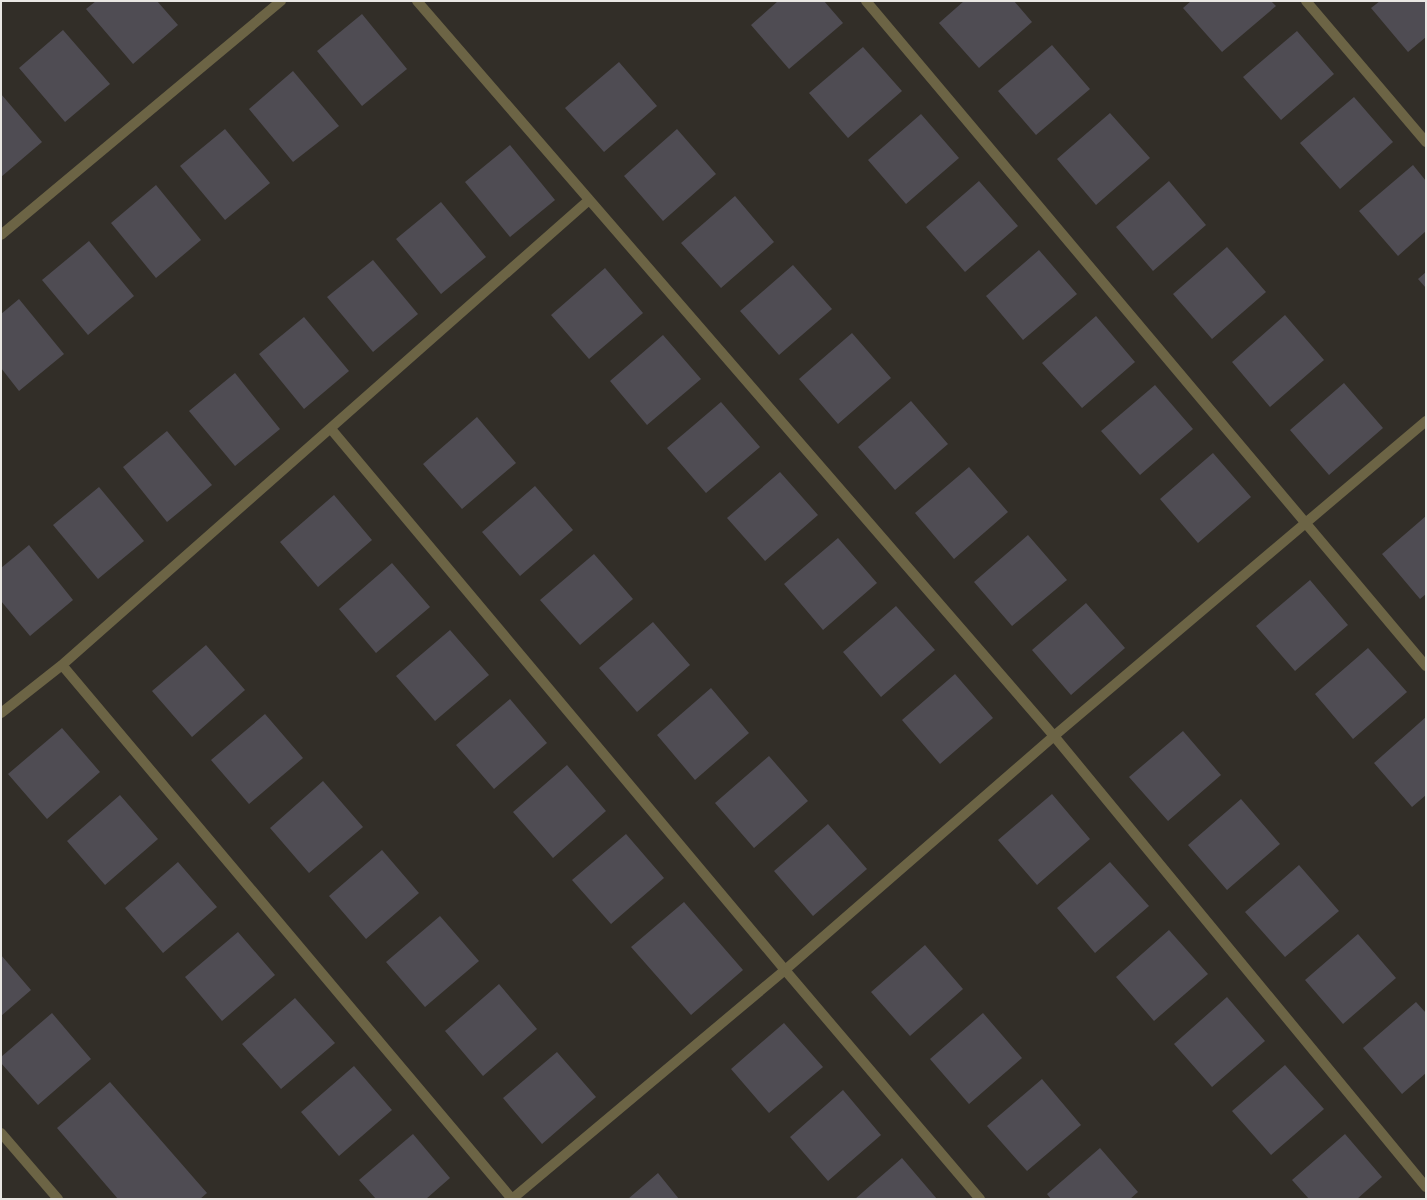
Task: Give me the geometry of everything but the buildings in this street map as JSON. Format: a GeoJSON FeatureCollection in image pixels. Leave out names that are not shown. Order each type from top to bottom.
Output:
{"type":"FeatureCollection","features":[{"type":"Feature","properties":{"kind":"street"},"geometry":{"type":"LineString","coordinates":[[1,235],[281,1]]}},
{"type":"Feature","properties":{"kind":"street"},"geometry":{"type":"LineString","coordinates":[[417,1],[1054,736],[1426,1187]]}},
{"type":"Feature","properties":{"kind":"street"},"geometry":{"type":"LineString","coordinates":[[866,1],[1426,666]]}},
{"type":"Feature","properties":{"kind":"street"},"geometry":{"type":"LineString","coordinates":[[1306,1],[1426,142]]}},
{"type":"Feature","properties":{"kind":"street"},"geometry":{"type":"LineString","coordinates":[[1,713],[62,665],[589,200]]}},
{"type":"Feature","properties":{"kind":"street"},"geometry":{"type":"LineString","coordinates":[[62,665],[512,1199],[785,970],[1054,736],[1426,421]]}},
{"type":"Feature","properties":{"kind":"street"},"geometry":{"type":"LineString","coordinates":[[331,429],[785,970],[980,1199]]}},
{"type":"Feature","properties":{"kind":"street"},"geometry":{"type":"LineString","coordinates":[[1,1133],[58,1199]]}}]}
